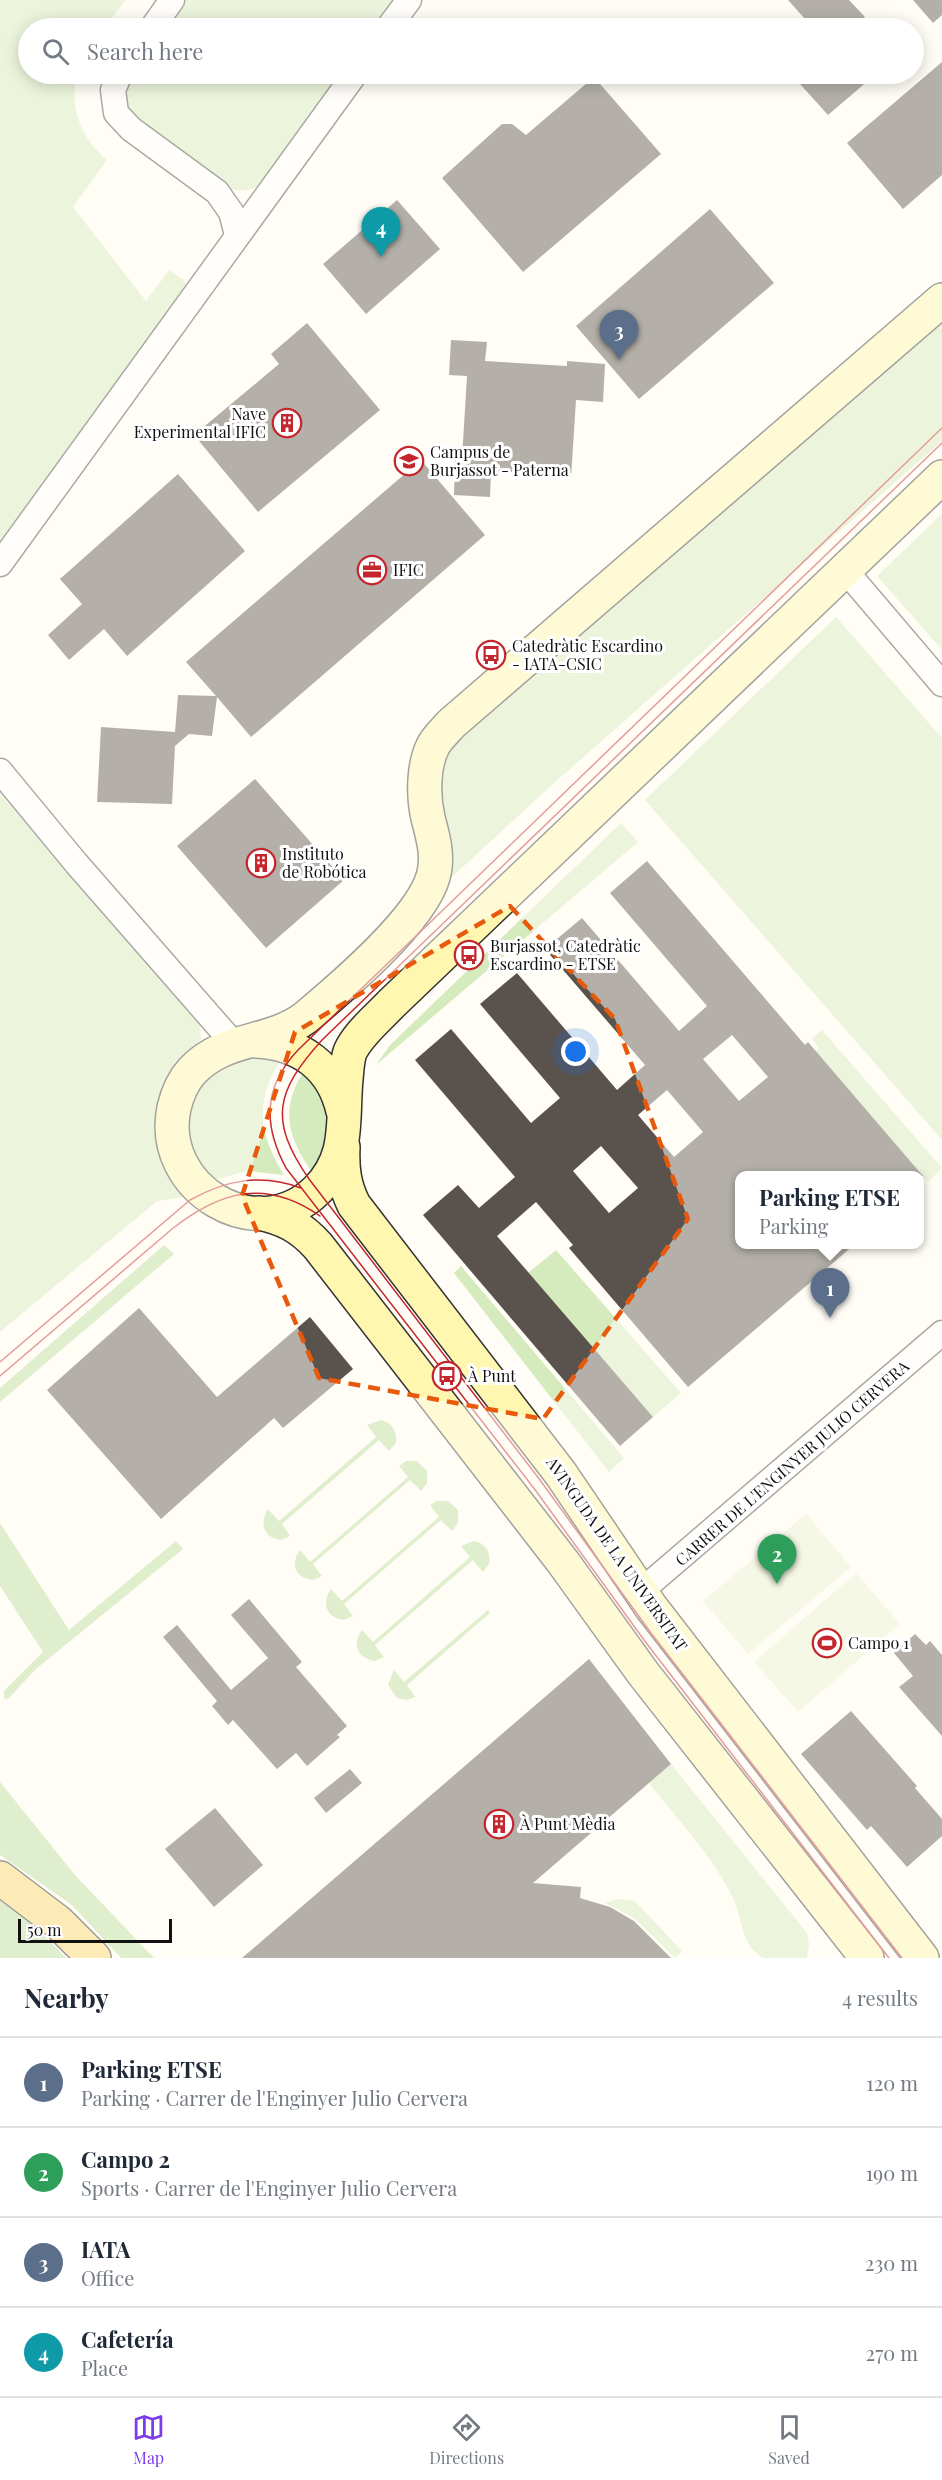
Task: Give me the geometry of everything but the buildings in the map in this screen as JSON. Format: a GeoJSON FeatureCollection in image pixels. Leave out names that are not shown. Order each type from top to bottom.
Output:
{"type":"FeatureCollection","features":[{"type":"Feature","properties":{"kind":"main road"},"geometry":{"type":"LineString","coordinates":[[0,1878],[58,1922],[94,1958]]}},
{"type":"Feature","properties":{"kind":"street"},"geometry":{"type":"LineString","coordinates":[[159,18],[172,0]]}},
{"type":"Feature","properties":{"kind":"street"},"geometry":{"type":"LineString","coordinates":[[396,18],[409,0]]}},
{"type":"Feature","properties":{"kind":"street"},"geometry":{"type":"LineString","coordinates":[[116,84],[113,90],[116,113],[131,129],[217,192],[231,213],[237,235]]}},
{"type":"Feature","properties":{"kind":"street"},"geometry":{"type":"LineString","coordinates":[[0,564],[348,84]]}},
{"type":"Feature","properties":{"kind":"street"},"geometry":{"type":"LineString","coordinates":[[217,192],[244,197],[269,192]]}},
{"type":"Feature","properties":{"kind":"street"},"geometry":{"type":"LineString","coordinates":[[867,1958],[643,1673],[562,1562],[318,1246],[307,1233],[291,1223],[259,1213],[235,1210],[213,1201],[202,1193],[185,1173],[174,1149],[171,1122],[177,1096],[190,1073],[209,1055],[242,1042],[291,1029],[399,930],[421,903],[433,876],[436,856],[427,814],[426,770],[434,746],[451,724],[942,300]]}},
{"type":"Feature","properties":{"kind":"street"},"geometry":{"type":"LineString","coordinates":[[259,1213],[281,1211],[317,1190],[338,1161],[344,1127],[347,1066],[350,1053],[357,1041],[391,1004],[942,477]]}},
{"type":"Feature","properties":{"kind":"street"},"geometry":{"type":"LineString","coordinates":[[844,570],[942,684]]}},
{"type":"Feature","properties":{"kind":"street"},"geometry":{"type":"LineString","coordinates":[[0,771],[76,863],[242,1042],[274,1042],[311,1058],[327,1075],[339,1094],[344,1127]]}},
{"type":"Feature","properties":{"kind":"street","name":"AVINGUDA DE LA UNIVERSITAT"},"geometry":{"type":"LineString","coordinates":[[344,1127],[343,1174],[346,1189],[354,1205],[561,1474],[640,1592],[922,1958]]}},
{"type":"Feature","properties":{"kind":"street","name":"CARRER DE L'ENGINYER JULIO CERVERA"},"geometry":{"type":"LineString","coordinates":[[640,1592],[942,1333]]}},
{"type":"Feature","properties":{"kind":"highlighted area"},"geometry":{"type":"Polygon","coordinates":[[[510,906],[615,1019],[688,1219],[543,1419],[319,1378],[242,1196],[295,1032],[510,906]]]}},
{"type":"Feature","properties":{"kind":"green space"},"geometry":{"type":"Polygon","coordinates":[[[0,0],[126,0],[112,18],[18,18],[18,84],[75,84],[76,110],[79,121],[90,142],[107,160],[73,207],[146,301],[169,270],[184,280],[186,286],[0,541],[0,0]]]}},
{"type":"Feature","properties":{"kind":"green space"},"geometry":{"type":"Polygon","coordinates":[[[185,0],[396,0],[382,18],[172,18],[185,0]]]}},
{"type":"Feature","properties":{"kind":"green space"},"geometry":{"type":"Polygon","coordinates":[[[124,84],[335,84],[260,185],[242,190],[223,187],[125,110],[124,84]]]}},
{"type":"Feature","properties":{"kind":"green space"},"geometry":{"type":"Polygon","coordinates":[[[942,313],[942,441],[554,783],[438,890],[437,759],[453,733],[942,313]]]}},
{"type":"Feature","properties":{"kind":"green space"},"geometry":{"type":"Polygon","coordinates":[[[942,514],[942,650],[877,576],[942,514]]]}},
{"type":"Feature","properties":{"kind":"green space"},"geometry":{"type":"Polygon","coordinates":[[[836,617],[942,738],[942,1140],[645,800],[836,617]]]}},
{"type":"Feature","properties":{"kind":"green space"},"geometry":{"type":"Polygon","coordinates":[[[0,794],[200,1024],[201,1039],[178,1062],[171,1073],[161,1096],[156,1121],[157,1147],[163,1164],[189,1196],[157,1201],[0,1332],[0,794]]]}},
{"type":"Feature","properties":{"kind":"green space"},"geometry":{"type":"Polygon","coordinates":[[[621,823],[638,842],[376,1065],[390,1045],[621,823]]]}},
{"type":"Feature","properties":{"kind":"green space"},"geometry":{"type":"Polygon","coordinates":[[[822,1030],[942,1168],[928,1182],[924,1177],[924,1171],[919,1171],[815,1051],[819,1048],[812,1039],[822,1030]]]}},
{"type":"Feature","properties":{"kind":"green space"},"geometry":{"type":"Polygon","coordinates":[[[285,1053],[268,1085],[263,1114],[268,1143],[284,1175],[246,1171],[208,1182],[187,1151],[186,1099],[221,1058],[285,1053]]]}},
{"type":"Feature","properties":{"kind":"green space"},"geometry":{"type":"Polygon","coordinates":[[[307,1066],[334,1123],[314,1175],[297,1147],[290,1121],[292,1095],[307,1066]]]}},
{"type":"Feature","properties":{"kind":"green space"},"geometry":{"type":"Polygon","coordinates":[[[164,1245],[174,1254],[0,1402],[0,1388],[164,1245]]]}},
{"type":"Feature","properties":{"kind":"green space"},"geometry":{"type":"Polygon","coordinates":[[[556,1250],[681,1393],[653,1417],[528,1273],[556,1250]]]}},
{"type":"Feature","properties":{"kind":"green space"},"geometry":{"type":"Polygon","coordinates":[[[461,1266],[624,1458],[609,1472],[454,1273],[461,1266]]]}},
{"type":"Feature","properties":{"kind":"green space"},"geometry":{"type":"Polygon","coordinates":[[[381,1420],[389,1423],[395,1431],[396,1443],[389,1451],[379,1440],[282,1524],[290,1536],[281,1540],[270,1536],[263,1524],[268,1509],[279,1521],[376,1437],[367,1425],[381,1420]]]}},
{"type":"Feature","properties":{"kind":"green space"},"geometry":{"type":"Polygon","coordinates":[[[406,1461],[417,1461],[427,1471],[427,1483],[421,1491],[410,1480],[313,1564],[322,1576],[313,1580],[298,1573],[295,1560],[300,1550],[310,1562],[408,1477],[399,1466],[406,1461]]]}},
{"type":"Feature","properties":{"kind":"green space"},"geometry":{"type":"Polygon","coordinates":[[[437,1501],[448,1501],[458,1510],[458,1523],[452,1531],[441,1520],[344,1604],[353,1616],[344,1620],[329,1613],[326,1599],[331,1589],[342,1601],[439,1517],[430,1505],[437,1501]]]}},
{"type":"Feature","properties":{"kind":"green space"},"geometry":{"type":"Polygon","coordinates":[[[806,1514],[851,1567],[748,1654],[703,1601],[806,1514]]]}},
{"type":"Feature","properties":{"kind":"green space"},"geometry":{"type":"Polygon","coordinates":[[[0,1523],[69,1630],[176,1541],[183,1549],[36,1669],[8,1699],[4,1698],[4,1691],[43,1652],[0,1586],[0,1523]]]}},
{"type":"Feature","properties":{"kind":"green space"},"geometry":{"type":"Polygon","coordinates":[[[474,1541],[485,1546],[488,1552],[489,1564],[483,1572],[473,1560],[375,1645],[384,1657],[375,1661],[360,1654],[357,1640],[362,1630],[373,1642],[470,1557],[461,1546],[474,1541]]]}},
{"type":"Feature","properties":{"kind":"green space","name":"Campo 1"},"geometry":{"type":"Polygon","coordinates":[[[856,1573],[900,1624],[798,1712],[754,1662],[856,1573]]]}},
{"type":"Feature","properties":{"kind":"green space"},"geometry":{"type":"Polygon","coordinates":[[[488,1610],[490,1613],[407,1685],[415,1697],[406,1700],[397,1698],[388,1685],[394,1670],[404,1682],[488,1610]]]}},
{"type":"Feature","properties":{"kind":"green space"},"geometry":{"type":"Polygon","coordinates":[[[671,1764],[807,1933],[809,1944],[807,1958],[763,1958],[750,1946],[725,1882],[649,1783],[671,1764]]]}},
{"type":"Feature","properties":{"kind":"green space"},"geometry":{"type":"Polygon","coordinates":[[[0,1782],[75,1875],[154,1958],[121,1958],[72,1905],[0,1855],[0,1782]]]}},
{"type":"Feature","properties":{"kind":"green space"},"geometry":{"type":"Polygon","coordinates":[[[618,1899],[635,1901],[682,1951],[675,1958],[634,1918],[605,1903],[618,1899]]]}},
{"type":"Feature","properties":{"kind":"green space"},"geometry":{"type":"Polygon","coordinates":[[[0,1901],[38,1929],[66,1958],[0,1958],[0,1901]]]}},
{"type":"Feature","properties":{"kind":"tram line"},"geometry":{"type":"LineString","coordinates":[[889,1958],[647,1644],[536,1491],[286,1168],[273,1137],[270,1107],[278,1078],[298,1050],[942,428]]}},
{"type":"Feature","properties":{"kind":"tram line"},"geometry":{"type":"LineString","coordinates":[[902,1958],[651,1633],[540,1480],[309,1179],[287,1140],[283,1123],[283,1106],[295,1075],[322,1040],[942,443]]}},
{"type":"Feature","properties":{"kind":"tram line"},"geometry":{"type":"LineString","coordinates":[[0,1362],[190,1200],[230,1183],[244,1181],[272,1181],[301,1188]]}},
{"type":"Feature","properties":{"kind":"tram line"},"geometry":{"type":"LineString","coordinates":[[0,1376],[172,1229],[208,1206],[226,1198],[262,1193],[300,1204],[320,1216]]}},
{"type":"Feature","properties":{"kind":"place","name":"Cafetería"},"geometry":{"type":"Point","coordinates":[381,257]}},
{"type":"Feature","properties":{"kind":"place","name":"IATA"},"geometry":{"type":"Point","coordinates":[619,360]}},
{"type":"Feature","properties":{"kind":"place","name":"Nave Experimental IFIC"},"geometry":{"type":"Point","coordinates":[287,423]}},
{"type":"Feature","properties":{"kind":"place","name":"Campus de Burjassot - Paterna"},"geometry":{"type":"Point","coordinates":[409,461]}},
{"type":"Feature","properties":{"kind":"place","name":"IFIC"},"geometry":{"type":"Point","coordinates":[372,570]}},
{"type":"Feature","properties":{"kind":"place","name":"Catedràtic Escardino - IATA-CSIC"},"geometry":{"type":"Point","coordinates":[491,655]}},
{"type":"Feature","properties":{"kind":"place","name":"Instituto de Robótica"},"geometry":{"type":"Point","coordinates":[261,863]}},
{"type":"Feature","properties":{"kind":"place","name":"Burjassot, Catedràtic Escardino - ETSE"},"geometry":{"type":"Point","coordinates":[469,955]}},
{"type":"Feature","properties":{"kind":"place","name":"Parking ETSE"},"geometry":{"type":"Point","coordinates":[830,1318]}},
{"type":"Feature","properties":{"kind":"place","name":"À Punt"},"geometry":{"type":"Point","coordinates":[447,1376]}},
{"type":"Feature","properties":{"kind":"place","name":"Campo 2"},"geometry":{"type":"Point","coordinates":[777,1584]}},
{"type":"Feature","properties":{"kind":"place","name":"Campo 1"},"geometry":{"type":"Point","coordinates":[827,1643]}},
{"type":"Feature","properties":{"kind":"place","name":"À Punt Mèdia"},"geometry":{"type":"Point","coordinates":[499,1824]}}]}
